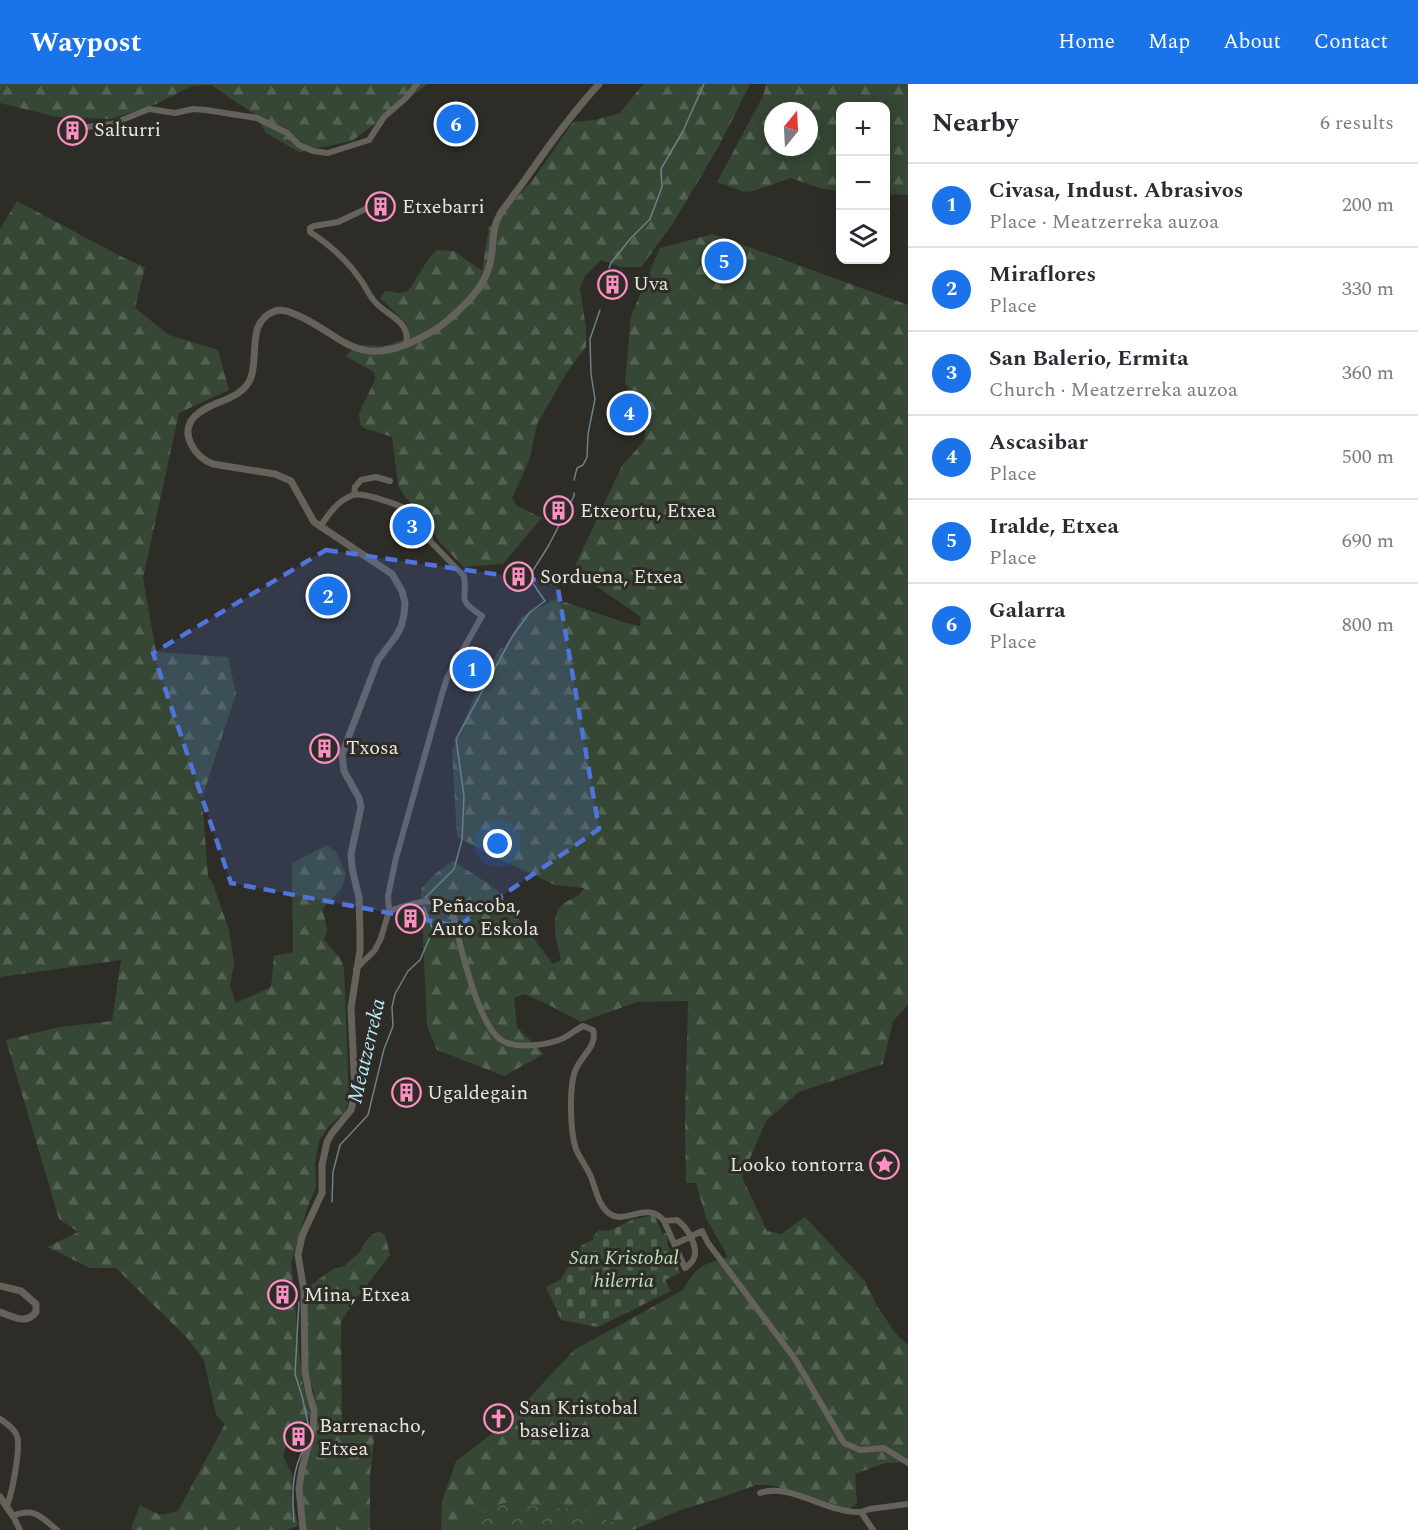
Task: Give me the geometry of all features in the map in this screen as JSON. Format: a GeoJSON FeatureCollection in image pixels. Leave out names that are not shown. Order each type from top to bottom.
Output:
{"type":"FeatureCollection","features":[{"type":"Feature","properties":{"kind":"street"},"geometry":{"type":"LineString","coordinates":[[87,127],[112,124],[149,109],[176,112],[193,109],[206,110],[257,118],[286,133],[303,148],[328,153],[369,140],[384,117],[406,98],[417,84]]}},
{"type":"Feature","properties":{"kind":"street"},"geometry":{"type":"LineString","coordinates":[[303,1530],[298,1488],[313,1429],[314,1411],[305,1372],[304,1291],[298,1255],[302,1236],[322,1192],[322,1165],[327,1142],[351,1110],[354,1102],[351,1008],[360,950],[360,909],[351,854],[361,807],[359,798],[344,771],[342,754],[378,660],[401,627],[405,603],[402,591],[392,574],[314,522],[291,481],[284,477],[205,461],[192,448],[188,437],[190,424],[200,412],[227,399],[246,386],[252,375],[254,338],[258,327],[263,320],[276,311],[291,312],[360,350],[375,353],[389,351],[416,341],[445,322],[473,297],[489,268],[492,236],[500,215],[568,119],[599,84]]}},
{"type":"Feature","properties":{"kind":"street"},"geometry":{"type":"LineString","coordinates":[[372,206],[339,222],[314,226],[310,228],[310,232],[335,250],[356,273],[376,303],[402,324],[406,333],[406,345]]}},
{"type":"Feature","properties":{"kind":"street"},"geometry":{"type":"LineString","coordinates":[[354,495],[361,480],[375,477],[390,481]]}},
{"type":"Feature","properties":{"kind":"street"},"geometry":{"type":"LineString","coordinates":[[320,527],[338,504],[354,495],[364,495],[406,508],[425,524],[430,532],[430,541],[464,576],[463,597],[469,607],[482,616],[447,678],[393,869],[388,896],[389,911],[378,946],[356,970]]}},
{"type":"Feature","properties":{"kind":"street"},"geometry":{"type":"LineString","coordinates":[[389,911],[410,903],[424,902],[440,903],[450,909],[477,998],[490,1027],[500,1039],[516,1044],[538,1044],[563,1039],[583,1026],[593,1030],[592,1044],[579,1061],[574,1075],[572,1122],[576,1151],[590,1175],[602,1206],[610,1216],[619,1218],[648,1211],[659,1214],[685,1268],[693,1261],[695,1253],[692,1236],[677,1220],[664,1221]]}},
{"type":"Feature","properties":{"kind":"street"},"geometry":{"type":"LineString","coordinates":[[675,1244],[702,1231],[708,1243],[795,1359],[844,1443],[860,1450],[884,1449],[908,1463]]}},
{"type":"Feature","properties":{"kind":"street"},"geometry":{"type":"LineString","coordinates":[[0,1286],[21,1291],[36,1304],[36,1312],[32,1317],[23,1320],[0,1312]]}},
{"type":"Feature","properties":{"kind":"street"},"geometry":{"type":"LineString","coordinates":[[0,1419],[14,1431],[18,1441],[16,1471],[7,1505]]}},
{"type":"Feature","properties":{"kind":"street"},"geometry":{"type":"LineString","coordinates":[[760,1493],[774,1490],[801,1496],[842,1511],[861,1512],[908,1504]]}},
{"type":"Feature","properties":{"kind":"street"},"geometry":{"type":"LineString","coordinates":[[0,1497],[7,1505],[20,1530]]}},
{"type":"Feature","properties":{"kind":"street"},"geometry":{"type":"LineString","coordinates":[[13,1516],[31,1512],[57,1530]]}},
{"type":"Feature","properties":{"kind":"street"},"geometry":{"type":"LineString","coordinates":[[861,1512],[873,1530]]}},
{"type":"Feature","properties":{"kind":"highlighted area"},"geometry":{"type":"Polygon","coordinates":[[[326,550],[557,583],[599,829],[458,926],[231,883],[153,653],[326,550]]]}},
{"type":"Feature","properties":{"kind":"green space"},"geometry":{"type":"Polygon","coordinates":[[[0,84],[428,84],[352,141],[299,152],[266,133],[254,114],[211,85],[192,86],[156,104],[111,119],[57,117],[0,103],[0,84]]]}},
{"type":"Feature","properties":{"kind":"green space"},"geometry":{"type":"Polygon","coordinates":[[[643,84],[750,84],[719,146],[672,225],[641,267],[621,267],[601,260],[585,276],[580,288],[586,328],[586,347],[567,372],[537,424],[530,458],[512,498],[517,506],[542,518],[503,564],[463,567],[440,542],[422,514],[404,496],[398,485],[392,437],[364,428],[360,424],[359,413],[375,380],[374,372],[345,356],[358,345],[386,346],[407,338],[407,324],[380,298],[385,291],[400,293],[409,290],[429,258],[437,250],[454,251],[482,271],[489,227],[532,181],[573,122],[595,120],[620,113],[643,84]]]}},
{"type":"Feature","properties":{"kind":"green space"},"geometry":{"type":"Polygon","coordinates":[[[766,84],[908,84],[908,195],[890,194],[890,102],[836,102],[836,191],[822,189],[791,178],[744,192],[717,182],[763,96],[766,84]]]}},
{"type":"Feature","properties":{"kind":"green space"},"geometry":{"type":"Polygon","coordinates":[[[17,201],[145,267],[135,308],[169,335],[218,350],[229,390],[179,413],[143,578],[156,652],[228,657],[236,694],[202,798],[208,876],[229,930],[234,963],[230,986],[236,1003],[271,987],[274,956],[293,952],[292,863],[327,845],[336,852],[346,874],[342,888],[323,908],[327,931],[324,940],[341,959],[344,968],[349,1100],[344,1113],[329,1126],[319,1141],[315,1164],[316,1187],[291,1263],[302,1380],[311,1417],[290,1430],[283,1457],[293,1476],[291,1493],[298,1526],[286,1530],[133,1530],[131,1528],[140,1505],[160,1515],[178,1511],[225,1424],[216,1415],[204,1360],[186,1337],[116,1268],[90,1268],[47,1247],[78,1232],[59,1219],[6,1040],[60,1027],[112,1021],[121,960],[0,977],[0,229],[17,201]]]}},
{"type":"Feature","properties":{"kind":"green space"},"geometry":{"type":"Polygon","coordinates":[[[713,234],[908,305],[908,1005],[893,1021],[883,1064],[799,1092],[766,1121],[742,1177],[767,1231],[781,1234],[805,1217],[865,1281],[877,1306],[896,1334],[908,1345],[908,1462],[885,1463],[855,1474],[857,1504],[850,1509],[771,1485],[756,1485],[681,1510],[633,1530],[575,1509],[504,1503],[455,1530],[441,1530],[442,1501],[456,1461],[505,1424],[574,1350],[683,1290],[692,1275],[701,1267],[728,1257],[706,1218],[696,1183],[686,1183],[688,1001],[637,1002],[581,1022],[524,994],[514,998],[517,1027],[544,1054],[504,1076],[437,1050],[427,1026],[421,889],[436,873],[453,861],[495,888],[553,964],[561,960],[555,932],[556,917],[562,905],[577,896],[584,888],[555,885],[457,837],[452,751],[470,706],[500,648],[504,648],[523,616],[556,599],[640,626],[641,617],[573,570],[622,466],[644,441],[646,413],[625,383],[631,316],[660,248],[713,234]]]}},
{"type":"Feature","properties":{"kind":"green space","name":"San Kristobal hilerria"},"geometry":{"type":"Polygon","coordinates":[[[654,1215],[663,1234],[667,1235],[669,1247],[678,1258],[675,1260],[680,1273],[665,1280],[671,1291],[598,1327],[561,1320],[546,1287],[560,1280],[582,1245],[593,1240],[593,1236],[599,1230],[609,1231],[634,1219],[654,1215]]]}},
{"type":"Feature","properties":{"kind":"green space"},"geometry":{"type":"Polygon","coordinates":[[[378,1231],[385,1235],[390,1255],[341,1322],[342,1430],[375,1431],[370,1474],[370,1530],[306,1530],[302,1479],[316,1422],[314,1392],[308,1373],[307,1288],[333,1269],[344,1266],[358,1254],[368,1238],[378,1231]]]}},
{"type":"Feature","properties":{"kind":"green space"},"geometry":{"type":"Polygon","coordinates":[[[504,1503],[575,1509],[634,1530],[455,1530],[504,1503]]]}},
{"type":"Feature","properties":{"kind":"waterway","name":"Meatzerreka"},"geometry":{"type":"LineString","coordinates":[[609,268],[631,238],[650,219],[662,187],[661,169],[683,131],[704,84]]}},
{"type":"Feature","properties":{"kind":"waterway","name":"Meatzerreka"},"geometry":{"type":"LineString","coordinates":[[574,480],[577,468],[583,465],[587,457],[588,434],[595,399],[591,374],[590,339],[600,310]]}},
{"type":"Feature","properties":{"kind":"waterway","name":"Meatzerreka"},"geometry":{"type":"LineString","coordinates":[[425,898],[454,869],[462,840],[464,796],[456,739],[512,637],[530,612],[545,601],[532,582],[532,572],[549,545],[574,493]]}},
{"type":"Feature","properties":{"kind":"waterway","name":"Meatzerreka"},"geometry":{"type":"LineString","coordinates":[[332,1202],[333,1172],[340,1145],[368,1115],[384,1049],[393,1026],[392,1007],[395,994],[408,971],[420,960],[433,930],[424,907]]}},
{"type":"Feature","properties":{"kind":"waterway","name":"Meatzerreka"},"geometry":{"type":"LineString","coordinates":[[299,1302],[295,1374],[309,1428],[306,1442]]}},
{"type":"Feature","properties":{"kind":"waterway","name":"Meatzerreka"},"geometry":{"type":"LineString","coordinates":[[294,1522],[295,1474],[305,1447]]}},
{"type":"Feature","properties":{"kind":"place","name":"Galarra"},"geometry":{"type":"Point","coordinates":[456,124]}},
{"type":"Feature","properties":{"kind":"place","name":"Salturri"},"geometry":{"type":"Point","coordinates":[73,130]}},
{"type":"Feature","properties":{"kind":"place","name":"Etxebarri"},"geometry":{"type":"Point","coordinates":[381,207]}},
{"type":"Feature","properties":{"kind":"place","name":"Iralde, Etxea"},"geometry":{"type":"Point","coordinates":[724,261]}},
{"type":"Feature","properties":{"kind":"place","name":"Uva"},"geometry":{"type":"Point","coordinates":[612,284]}},
{"type":"Feature","properties":{"kind":"place","name":"Ascasibar"},"geometry":{"type":"Point","coordinates":[629,413]}},
{"type":"Feature","properties":{"kind":"place","name":"Etxeortu, Etxea"},"geometry":{"type":"Point","coordinates":[559,511]}},
{"type":"Feature","properties":{"kind":"place","name":"San Balerio, Ermita"},"geometry":{"type":"Point","coordinates":[412,526]}},
{"type":"Feature","properties":{"kind":"place","name":"Sorduena, Etxea"},"geometry":{"type":"Point","coordinates":[519,577]}},
{"type":"Feature","properties":{"kind":"place","name":"Miraflores"},"geometry":{"type":"Point","coordinates":[328,596]}},
{"type":"Feature","properties":{"kind":"place","name":"Civasa, Indust. Abrasivos"},"geometry":{"type":"Point","coordinates":[472,669]}},
{"type":"Feature","properties":{"kind":"place","name":"Txosa"},"geometry":{"type":"Point","coordinates":[325,748]}},
{"type":"Feature","properties":{"kind":"place","name":"Peñacoba, Auto Eskola"},"geometry":{"type":"Point","coordinates":[410,918]}},
{"type":"Feature","properties":{"kind":"place","name":"Ugaldegain"},"geometry":{"type":"Point","coordinates":[406,1093]}},
{"type":"Feature","properties":{"kind":"place","name":"Looko tontorra"},"geometry":{"type":"Point","coordinates":[885,1165]}},
{"type":"Feature","properties":{"kind":"place","name":"Mina, Etxea"},"geometry":{"type":"Point","coordinates":[283,1295]}},
{"type":"Feature","properties":{"kind":"place","name":"San Kristobal baseliza"},"geometry":{"type":"Point","coordinates":[498,1419]}},
{"type":"Feature","properties":{"kind":"place","name":"Barrenacho, Etxea"},"geometry":{"type":"Point","coordinates":[298,1437]}}]}
